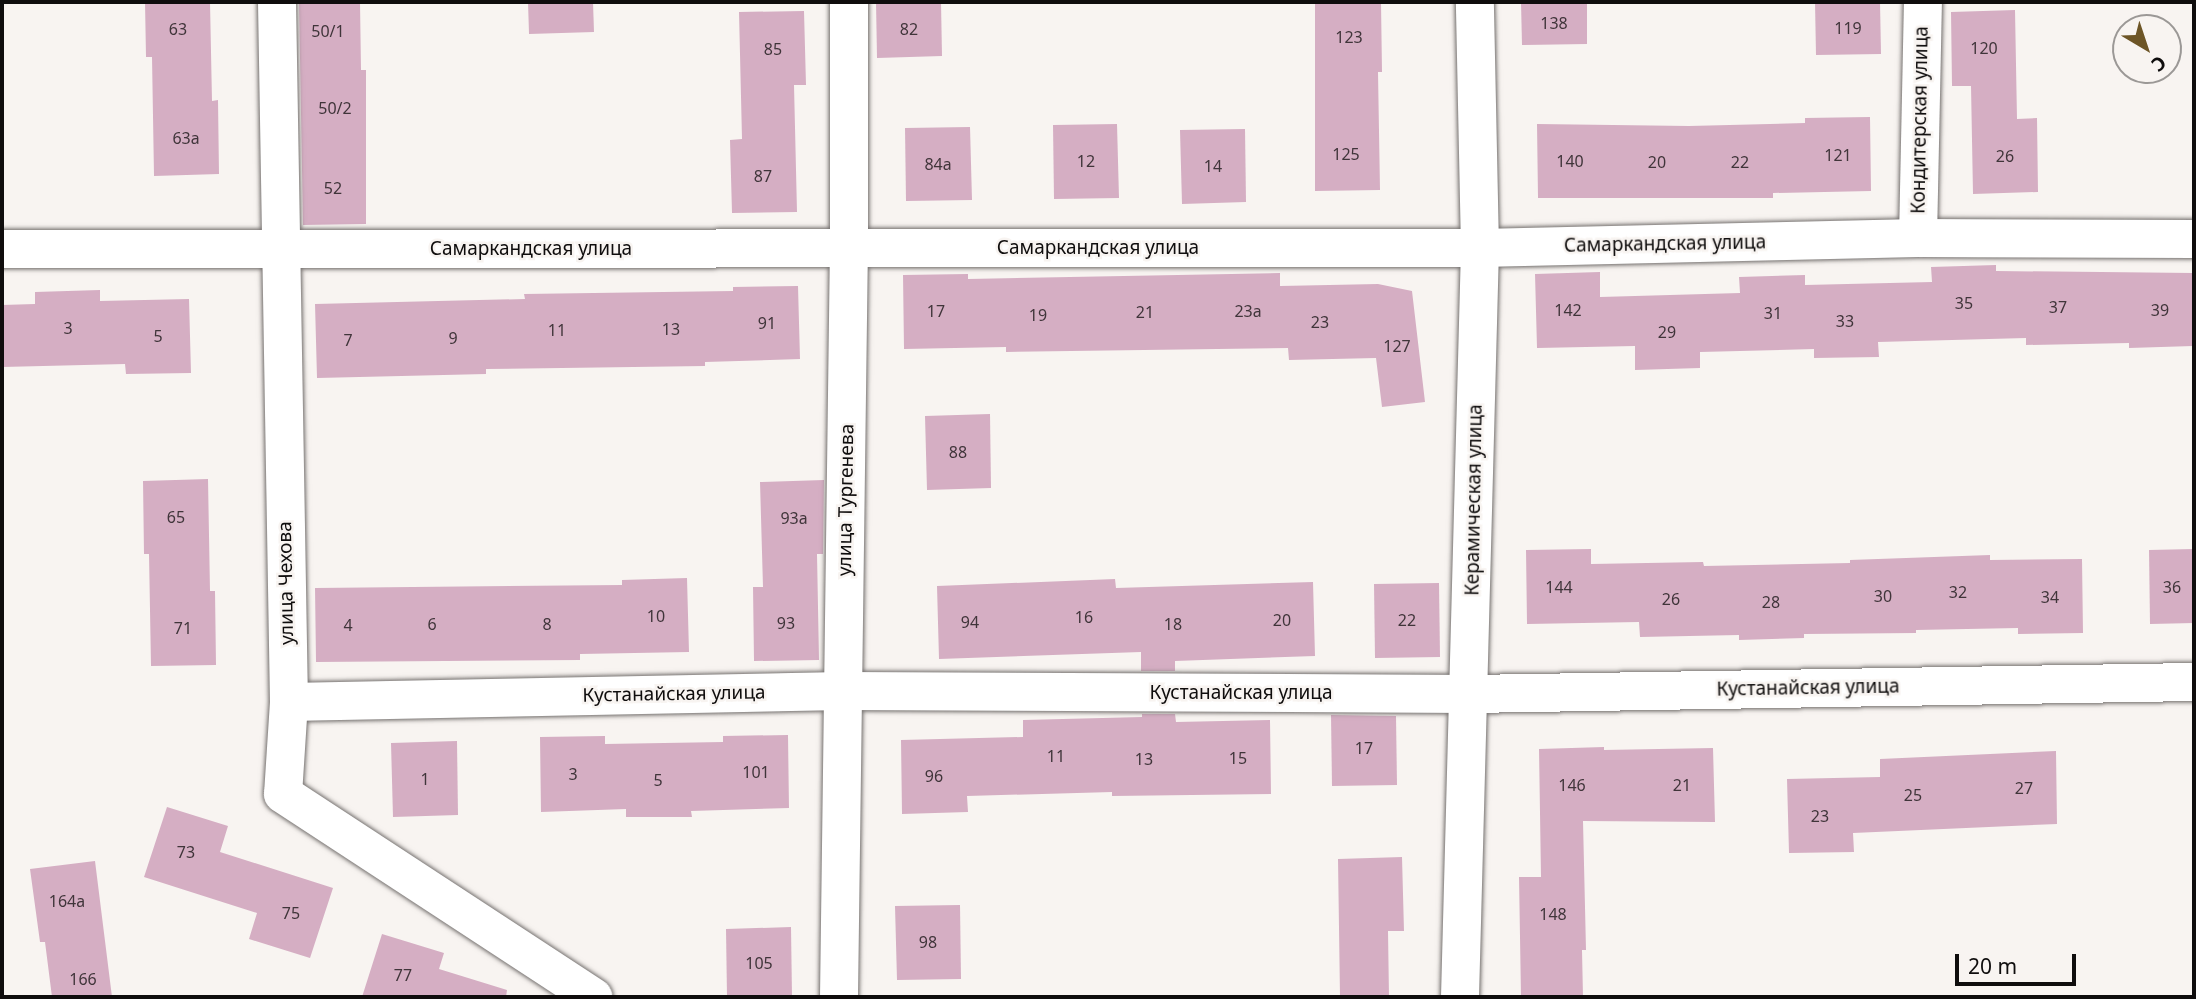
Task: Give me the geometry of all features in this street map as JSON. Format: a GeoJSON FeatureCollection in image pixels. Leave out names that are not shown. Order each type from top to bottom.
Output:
{"type":"FeatureCollection","features":[{"type":"Feature","properties":{"kind":"street","name":"улица Чехова"},"geometry":{"type":"LineString","coordinates":[[276,2],[289,702],[283,794],[593,997]]}},
{"type":"Feature","properties":{"kind":"street","name":"улица Тургенева"},"geometry":{"type":"LineString","coordinates":[[839,997],[849,248],[849,2]]}},
{"type":"Feature","properties":{"kind":"street","name":"Керамическая улица"},"geometry":{"type":"LineString","coordinates":[[1460,997],[1480,248],[1475,2]]}},
{"type":"Feature","properties":{"kind":"street","name":"Кондитерская улица"},"geometry":{"type":"LineString","coordinates":[[1918,238],[1923,2]]}},
{"type":"Feature","properties":{"kind":"street","name":"Самаркандская улица"},"geometry":{"type":"LineString","coordinates":[[2,249],[280,251],[1480,248],[1918,238],[2194,239]]}},
{"type":"Feature","properties":{"kind":"street","name":"Кустанайская улица"},"geometry":{"type":"LineString","coordinates":[[289,702],[843,691],[1470,694],[2194,682]]}},
{"type":"Feature","properties":{"kind":"building"},"geometry":{"type":"Polygon","coordinates":[[[145,2],[210,2],[212,101],[218,100],[219,174],[154,176],[152,57],[146,57],[145,2]]]}},
{"type":"Feature","properties":{"kind":"building"},"geometry":{"type":"Polygon","coordinates":[[[299,2],[360,2],[361,70],[366,70],[366,224],[303,225],[299,2]]]}},
{"type":"Feature","properties":{"kind":"building"},"geometry":{"type":"Polygon","coordinates":[[[528,2],[593,2],[594,32],[529,34],[528,2]]]}},
{"type":"Feature","properties":{"kind":"building"},"geometry":{"type":"Polygon","coordinates":[[[876,2],[941,2],[942,56],[877,58],[876,2]]]}},
{"type":"Feature","properties":{"kind":"building"},"geometry":{"type":"Polygon","coordinates":[[[1315,2],[1381,2],[1382,72],[1378,72],[1380,190],[1315,191],[1315,2]]]}},
{"type":"Feature","properties":{"kind":"building"},"geometry":{"type":"Polygon","coordinates":[[[1521,2],[1587,2],[1587,44],[1522,45],[1521,2]]]}},
{"type":"Feature","properties":{"kind":"building"},"geometry":{"type":"Polygon","coordinates":[[[1815,2],[1880,2],[1881,54],[1816,55],[1815,2]]]}},
{"type":"Feature","properties":{"kind":"building"},"geometry":{"type":"Polygon","coordinates":[[[2015,10],[2017,119],[2037,118],[2038,192],[1973,194],[1971,86],[1952,86],[1951,12],[2015,10]]]}},
{"type":"Feature","properties":{"kind":"building"},"geometry":{"type":"Polygon","coordinates":[[[804,11],[806,85],[794,85],[797,212],[732,213],[730,140],[742,139],[739,12],[804,11]]]}},
{"type":"Feature","properties":{"kind":"building"},"geometry":{"type":"Polygon","coordinates":[[[1870,117],[1871,191],[1773,193],[1773,198],[1538,198],[1537,124],[1689,126],[1805,123],[1805,118],[1870,117]]]}},
{"type":"Feature","properties":{"kind":"building"},"geometry":{"type":"Polygon","coordinates":[[[1117,124],[1119,198],[1054,199],[1053,125],[1117,124]]]}},
{"type":"Feature","properties":{"kind":"building"},"geometry":{"type":"Polygon","coordinates":[[[970,127],[972,200],[906,201],[905,128],[970,127]]]}},
{"type":"Feature","properties":{"kind":"building"},"geometry":{"type":"Polygon","coordinates":[[[1245,129],[1246,202],[1182,204],[1180,130],[1245,129]]]}},
{"type":"Feature","properties":{"kind":"building"},"geometry":{"type":"Polygon","coordinates":[[[1996,265],[1996,271],[2193,273],[2193,346],[2129,348],[2129,343],[2026,345],[2026,338],[1878,342],[1879,357],[1814,358],[1814,349],[1700,352],[1700,368],[1635,370],[1635,346],[1537,348],[1535,274],[1600,272],[1600,297],[1740,293],[1739,277],[1805,275],[1805,285],[1932,282],[1931,267],[1996,265]]]}},
{"type":"Feature","properties":{"kind":"building"},"geometry":{"type":"Polygon","coordinates":[[[1280,273],[1280,286],[1378,284],[1412,291],[1425,402],[1382,407],[1376,358],[1289,360],[1288,348],[1006,352],[1006,347],[904,349],[903,275],[968,274],[968,279],[1280,273]]]}},
{"type":"Feature","properties":{"kind":"building"},"geometry":{"type":"Polygon","coordinates":[[[798,286],[800,359],[705,362],[705,366],[486,369],[486,374],[317,378],[315,304],[525,299],[524,294],[733,291],[733,287],[798,286]]]}},
{"type":"Feature","properties":{"kind":"building"},"geometry":{"type":"Polygon","coordinates":[[[100,290],[100,301],[189,299],[191,373],[126,374],[125,364],[2,367],[2,305],[35,304],[35,292],[100,290]]]}},
{"type":"Feature","properties":{"kind":"building"},"geometry":{"type":"Polygon","coordinates":[[[990,414],[991,488],[927,490],[925,416],[990,414]]]}},
{"type":"Feature","properties":{"kind":"building"},"geometry":{"type":"Polygon","coordinates":[[[208,479],[210,591],[215,591],[216,665],[151,666],[149,554],[144,554],[143,481],[208,479]]]}},
{"type":"Feature","properties":{"kind":"building"},"geometry":{"type":"Polygon","coordinates":[[[824,480],[823,554],[817,554],[819,660],[754,661],[753,587],[763,587],[760,482],[824,480]]]}},
{"type":"Feature","properties":{"kind":"building"},"geometry":{"type":"Polygon","coordinates":[[[1591,549],[1591,564],[1703,562],[1704,566],[1850,563],[1850,560],[1990,555],[1990,560],[2082,559],[2083,633],[2018,634],[2018,628],[1916,630],[1916,633],[1804,634],[1804,638],[1739,640],[1739,635],[1640,637],[1639,622],[1527,624],[1526,550],[1591,549]]]}},
{"type":"Feature","properties":{"kind":"building"},"geometry":{"type":"Polygon","coordinates":[[[2194,549],[2194,623],[2150,624],[2149,550],[2194,549]]]}},
{"type":"Feature","properties":{"kind":"building"},"geometry":{"type":"Polygon","coordinates":[[[687,578],[689,652],[580,654],[580,660],[316,662],[315,588],[622,585],[622,580],[687,578]]]}},
{"type":"Feature","properties":{"kind":"building"},"geometry":{"type":"Polygon","coordinates":[[[1115,579],[1116,588],[1313,582],[1315,656],[1175,661],[1175,671],[1141,671],[1141,652],[939,659],[937,586],[1115,579]]]}},
{"type":"Feature","properties":{"kind":"building"},"geometry":{"type":"Polygon","coordinates":[[[1439,583],[1440,657],[1375,658],[1374,584],[1439,583]]]}},
{"type":"Feature","properties":{"kind":"building"},"geometry":{"type":"Polygon","coordinates":[[[1142,714],[1175,714],[1176,722],[1270,720],[1271,794],[1112,796],[1112,792],[967,796],[968,812],[902,814],[901,740],[1023,737],[1023,720],[1142,717],[1142,714]]]}},
{"type":"Feature","properties":{"kind":"building"},"geometry":{"type":"Polygon","coordinates":[[[1331,715],[1396,716],[1397,785],[1332,786],[1331,715]]]}},
{"type":"Feature","properties":{"kind":"building"},"geometry":{"type":"Polygon","coordinates":[[[788,735],[789,808],[691,811],[692,817],[626,817],[626,809],[541,812],[540,737],[605,736],[605,744],[723,742],[723,736],[788,735]]]}},
{"type":"Feature","properties":{"kind":"building"},"geometry":{"type":"Polygon","coordinates":[[[457,741],[458,815],[393,817],[391,743],[457,741]]]}},
{"type":"Feature","properties":{"kind":"building"},"geometry":{"type":"Polygon","coordinates":[[[1604,747],[1604,750],[1713,748],[1715,822],[1583,821],[1586,950],[1582,950],[1583,997],[1521,997],[1519,877],[1541,877],[1539,749],[1604,747]]]}},
{"type":"Feature","properties":{"kind":"building"},"geometry":{"type":"Polygon","coordinates":[[[2056,751],[2057,824],[1853,833],[1854,852],[1789,853],[1787,779],[1880,777],[1880,759],[2056,751]]]}},
{"type":"Feature","properties":{"kind":"building"},"geometry":{"type":"Polygon","coordinates":[[[167,807],[228,826],[220,852],[333,888],[310,958],[249,939],[257,913],[144,877],[167,807]]]}},
{"type":"Feature","properties":{"kind":"building"},"geometry":{"type":"Polygon","coordinates":[[[1402,857],[1404,931],[1388,931],[1389,997],[1340,997],[1338,859],[1402,857]]]}},
{"type":"Feature","properties":{"kind":"building"},"geometry":{"type":"Polygon","coordinates":[[[95,861],[112,997],[52,997],[45,942],[40,942],[30,869],[95,861]]]}},
{"type":"Feature","properties":{"kind":"building"},"geometry":{"type":"Polygon","coordinates":[[[960,905],[961,979],[897,980],[895,906],[960,905]]]}},
{"type":"Feature","properties":{"kind":"building"},"geometry":{"type":"Polygon","coordinates":[[[791,927],[792,997],[727,997],[726,929],[791,927]]]}},
{"type":"Feature","properties":{"kind":"building"},"geometry":{"type":"Polygon","coordinates":[[[382,934],[444,953],[439,969],[507,990],[506,997],[362,997],[382,934]]]}}]}
